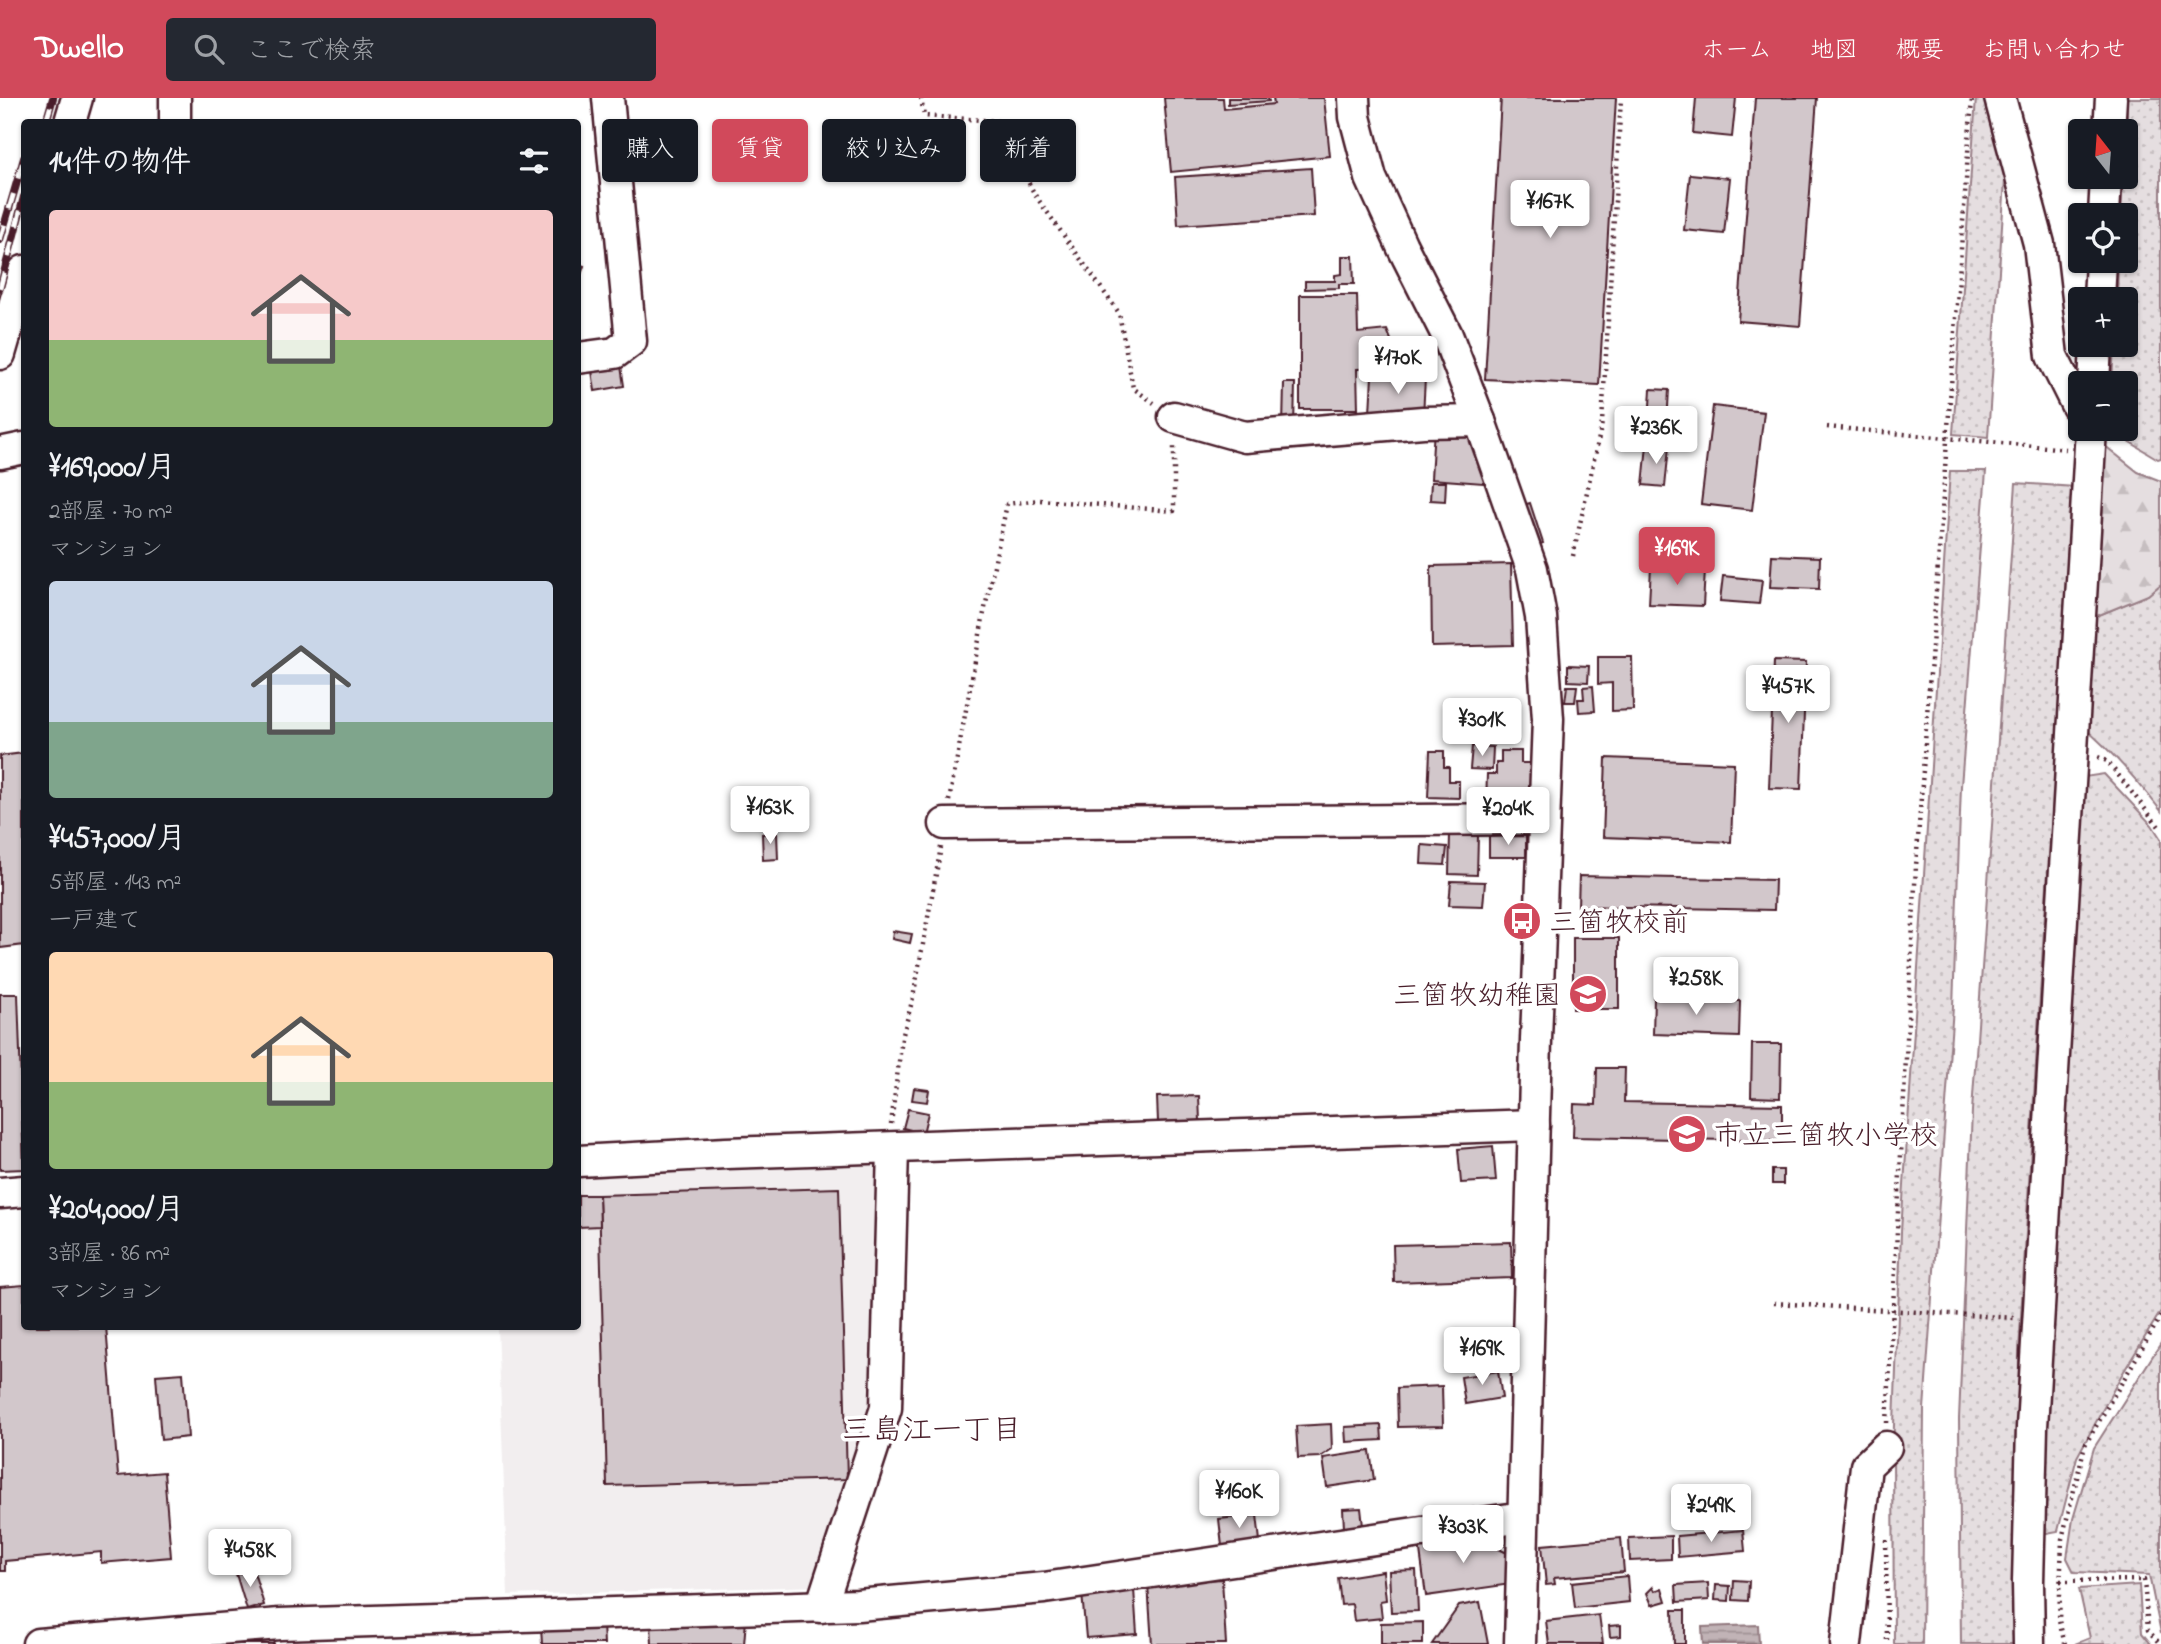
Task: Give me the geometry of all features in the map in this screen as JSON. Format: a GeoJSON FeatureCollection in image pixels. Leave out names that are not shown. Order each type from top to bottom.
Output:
{"type":"FeatureCollection","features":[{"type":"Feature","properties":{"kind":"street"},"geometry":{"type":"LineString","coordinates":[[71,119],[77,98]]}},
{"type":"Feature","properties":{"kind":"street"},"geometry":{"type":"LineString","coordinates":[[175,98],[175,119]]}},
{"type":"Feature","properties":{"kind":"street"},"geometry":{"type":"LineString","coordinates":[[581,358],[615,352],[631,341],[608,98]]}},
{"type":"Feature","properties":{"kind":"street"},"geometry":{"type":"LineString","coordinates":[[1354,98],[1355,117],[1371,178],[1447,335],[1532,569],[1541,617],[1548,719],[1520,1644]]}},
{"type":"Feature","properties":{"kind":"street"},"geometry":{"type":"LineString","coordinates":[[2000,98],[2039,244],[2052,356],[2068,388]]}},
{"type":"Feature","properties":{"kind":"street"},"geometry":{"type":"LineString","coordinates":[[2110,119],[2111,98]]}},
{"type":"Feature","properties":{"kind":"street"},"geometry":{"type":"LineString","coordinates":[[0,354],[21,281]]}},
{"type":"Feature","properties":{"kind":"street"},"geometry":{"type":"LineString","coordinates":[[1174,417],[1245,437],[1423,422],[1480,421]]}},
{"type":"Feature","properties":{"kind":"street"},"geometry":{"type":"LineString","coordinates":[[2029,1644],[2031,1453],[2090,441]]}},
{"type":"Feature","properties":{"kind":"street"},"geometry":{"type":"LineString","coordinates":[[0,453],[21,450]]}},
{"type":"Feature","properties":{"kind":"street"},"geometry":{"type":"LineString","coordinates":[[945,824],[1544,819]]}},
{"type":"Feature","properties":{"kind":"street"},"geometry":{"type":"LineString","coordinates":[[581,1161],[726,1153],[1534,1125]]}},
{"type":"Feature","properties":{"kind":"street"},"geometry":{"type":"LineString","coordinates":[[821,1607],[886,1408],[893,1149]]}},
{"type":"Feature","properties":{"kind":"street"},"geometry":{"type":"LineString","coordinates":[[0,1193],[21,1191]]}},
{"type":"Feature","properties":{"kind":"street"},"geometry":{"type":"LineString","coordinates":[[1846,1644],[1866,1466],[1886,1447]]}},
{"type":"Feature","properties":{"kind":"street"},"geometry":{"type":"LineString","coordinates":[[38,1644],[280,1624],[821,1607],[1044,1588],[1523,1517]]}},
{"type":"Feature","properties":{"kind":"path"},"geometry":{"type":"LineString","coordinates":[[893,1149],[890,1119],[902,1038],[913,998],[1007,504],[1040,500],[1174,511],[1174,417],[1133,388],[1119,313],[1035,195],[997,121],[924,116],[921,98]]}},
{"type":"Feature","properties":{"kind":"path"},"geometry":{"type":"LineString","coordinates":[[1573,556],[1602,423],[1621,98]]}},
{"type":"Feature","properties":{"kind":"path"},"geometry":{"type":"LineString","coordinates":[[1886,1447],[1916,866],[1972,98]]}},
{"type":"Feature","properties":{"kind":"path"},"geometry":{"type":"LineString","coordinates":[[1827,427],[1948,438],[2068,440]]}},
{"type":"Feature","properties":{"kind":"path"},"geometry":{"type":"LineString","coordinates":[[2073,747],[2107,761],[2161,829]]}},
{"type":"Feature","properties":{"kind":"path"},"geometry":{"type":"LineString","coordinates":[[1774,1303],[2038,1320]]}},
{"type":"Feature","properties":{"kind":"path"},"geometry":{"type":"LineString","coordinates":[[2065,1644],[2059,1621],[2062,1539],[2085,1445],[2161,1316]]}},
{"type":"Feature","properties":{"kind":"path"},"geometry":{"type":"LineString","coordinates":[[1886,1539],[1887,1644]]}},
{"type":"Feature","properties":{"kind":"path"},"geometry":{"type":"LineString","coordinates":[[2060,1581],[2144,1580],[2148,1630],[2160,1644]]}},
{"type":"Feature","properties":{"kind":"shaded area"},"geometry":{"type":"Polygon","coordinates":[[[879,1160],[869,1423],[819,1586],[508,1595],[498,1330],[581,1330],[581,1176],[879,1160]]]}},
{"type":"Feature","properties":{"kind":"shaded area"},"geometry":{"type":"Polygon","coordinates":[[[1758,1625],[1759,1644],[1703,1644],[1702,1627],[1758,1625]]]}},
{"type":"Feature","properties":{"kind":"green space"},"geometry":{"type":"Polygon","coordinates":[[[1976,98],[1993,98],[2006,165],[1988,437],[1953,434],[1976,98]]]}},
{"type":"Feature","properties":{"kind":"green space"},"geometry":{"type":"Polygon","coordinates":[[[2127,98],[2161,98],[2161,458],[2158,459],[2128,441],[2138,441],[2138,371],[2113,371],[2113,357],[2138,357],[2138,287],[2117,287],[2118,273],[2138,273],[2138,203],[2122,203],[2122,189],[2138,189],[2138,119],[2127,119],[2127,98]]]}},
{"type":"Feature","properties":{"kind":"green space"},"geometry":{"type":"Polygon","coordinates":[[[2104,445],[2138,472],[2161,481],[2161,584],[2148,595],[2087,620],[2104,445]]]}},
{"type":"Feature","properties":{"kind":"green space"},"geometry":{"type":"Polygon","coordinates":[[[1950,471],[1986,471],[1961,786],[1953,1007],[1924,1409],[1922,1644],[1894,1644],[1893,1453],[1901,1232],[1950,471]]]}},
{"type":"Feature","properties":{"kind":"green space"},"geometry":{"type":"Polygon","coordinates":[[[2016,483],[2075,487],[2044,929],[2019,1351],[2016,1644],[1961,1644],[1959,1419],[1972,1111],[2016,483]]]}},
{"type":"Feature","properties":{"kind":"green space"},"geometry":{"type":"Polygon","coordinates":[[[2161,584],[2161,811],[2124,766],[2082,726],[2087,620],[2148,595],[2161,584]]]}},
{"type":"Feature","properties":{"kind":"green space"},"geometry":{"type":"Polygon","coordinates":[[[2104,774],[2152,825],[2161,839],[2161,1311],[2121,1376],[2077,1457],[2058,1531],[2041,1534],[2084,777],[2104,774]]]}},
{"type":"Feature","properties":{"kind":"green space"},"geometry":{"type":"Polygon","coordinates":[[[2161,1343],[2161,1633],[2149,1575],[2074,1572],[2067,1558],[2073,1519],[2094,1448],[2161,1343]]]}},
{"type":"Feature","properties":{"kind":"green space"},"geometry":{"type":"Polygon","coordinates":[[[2139,1585],[2142,1633],[2151,1644],[2075,1644],[2090,1638],[2079,1589],[2139,1585]]]}},
{"type":"Feature","properties":{"kind":"building"},"geometry":{"type":"Polygon","coordinates":[[[1164,98],[1223,98],[1224,109],[1274,104],[1273,98],[1324,98],[1330,156],[1171,172],[1164,98]]]}},
{"type":"Feature","properties":{"kind":"building"},"geometry":{"type":"Polygon","coordinates":[[[1228,98],[1268,98],[1269,101],[1228,104],[1228,98]]]}},
{"type":"Feature","properties":{"kind":"building"},"geometry":{"type":"Polygon","coordinates":[[[1501,98],[1616,98],[1599,385],[1485,379],[1501,98]]]}},
{"type":"Feature","properties":{"kind":"building"},"geometry":{"type":"Polygon","coordinates":[[[1696,98],[1736,98],[1732,137],[1693,133],[1696,98]]]}},
{"type":"Feature","properties":{"kind":"building"},"geometry":{"type":"Polygon","coordinates":[[[1755,98],[1817,98],[1800,326],[1738,321],[1755,98]]]}},
{"type":"Feature","properties":{"kind":"building"},"geometry":{"type":"Polygon","coordinates":[[[1311,168],[1314,216],[1178,225],[1175,177],[1311,168]]]}},
{"type":"Feature","properties":{"kind":"building"},"geometry":{"type":"Polygon","coordinates":[[[1690,174],[1730,178],[1724,234],[1684,230],[1690,174]]]}},
{"type":"Feature","properties":{"kind":"building"},"geometry":{"type":"Polygon","coordinates":[[[1342,256],[1353,256],[1354,284],[1339,284],[1339,288],[1305,289],[1305,281],[1335,281],[1335,275],[1342,274],[1342,256]]]}},
{"type":"Feature","properties":{"kind":"building"},"geometry":{"type":"Polygon","coordinates":[[[1300,295],[1357,295],[1358,333],[1387,330],[1402,366],[1357,369],[1358,409],[1300,409],[1300,295]]]}},
{"type":"Feature","properties":{"kind":"building"},"geometry":{"type":"Polygon","coordinates":[[[621,366],[624,386],[595,391],[592,371],[621,366]]]}},
{"type":"Feature","properties":{"kind":"building"},"geometry":{"type":"Polygon","coordinates":[[[1372,376],[1425,378],[1423,416],[1370,413],[1372,376]]]}},
{"type":"Feature","properties":{"kind":"building"},"geometry":{"type":"Polygon","coordinates":[[[1284,383],[1295,383],[1294,428],[1283,428],[1284,383]]]}},
{"type":"Feature","properties":{"kind":"building"},"geometry":{"type":"Polygon","coordinates":[[[1651,389],[1669,390],[1666,440],[1648,439],[1651,389]]]}},
{"type":"Feature","properties":{"kind":"building"},"geometry":{"type":"Polygon","coordinates":[[[1713,406],[1764,412],[1752,510],[1701,504],[1713,406]]]}},
{"type":"Feature","properties":{"kind":"building"},"geometry":{"type":"Polygon","coordinates":[[[1434,427],[1477,427],[1496,484],[1431,479],[1434,427]]]}},
{"type":"Feature","properties":{"kind":"building"},"geometry":{"type":"Polygon","coordinates":[[[1647,445],[1669,447],[1665,487],[1643,485],[1647,445]]]}},
{"type":"Feature","properties":{"kind":"building"},"geometry":{"type":"Polygon","coordinates":[[[1431,482],[1446,482],[1445,501],[1430,500],[1431,482]]]}},
{"type":"Feature","properties":{"kind":"building"},"geometry":{"type":"Polygon","coordinates":[[[1530,503],[1543,543],[1533,546],[1520,506],[1530,503]]]}},
{"type":"Feature","properties":{"kind":"building"},"geometry":{"type":"Polygon","coordinates":[[[1772,555],[1820,557],[1819,589],[1770,587],[1772,555]]]}},
{"type":"Feature","properties":{"kind":"building"},"geometry":{"type":"Polygon","coordinates":[[[1511,564],[1513,645],[1432,647],[1431,566],[1511,564]]]}},
{"type":"Feature","properties":{"kind":"building"},"geometry":{"type":"Polygon","coordinates":[[[1651,567],[1705,570],[1703,606],[1649,604],[1651,567]]]}},
{"type":"Feature","properties":{"kind":"building"},"geometry":{"type":"Polygon","coordinates":[[[1723,576],[1762,580],[1759,604],[1720,601],[1723,576]]]}},
{"type":"Feature","properties":{"kind":"building"},"geometry":{"type":"Polygon","coordinates":[[[1598,657],[1632,657],[1633,710],[1612,711],[1612,683],[1598,684],[1598,657]]]}},
{"type":"Feature","properties":{"kind":"building"},"geometry":{"type":"Polygon","coordinates":[[[1774,661],[1806,662],[1801,789],[1769,788],[1774,661]]]}},
{"type":"Feature","properties":{"kind":"building"},"geometry":{"type":"Polygon","coordinates":[[[1568,665],[1589,666],[1588,682],[1568,681],[1568,665]]]}},
{"type":"Feature","properties":{"kind":"building"},"geometry":{"type":"Polygon","coordinates":[[[1567,686],[1577,686],[1575,702],[1565,702],[1567,686]]]}},
{"type":"Feature","properties":{"kind":"building"},"geometry":{"type":"Polygon","coordinates":[[[1593,686],[1595,711],[1579,712],[1578,699],[1584,699],[1583,687],[1593,686]]]}},
{"type":"Feature","properties":{"kind":"building"},"geometry":{"type":"Polygon","coordinates":[[[1472,746],[1493,747],[1492,770],[1470,769],[1472,746]]]}},
{"type":"Feature","properties":{"kind":"building"},"geometry":{"type":"Polygon","coordinates":[[[1430,751],[1444,751],[1444,767],[1449,767],[1449,781],[1459,781],[1459,798],[1428,797],[1430,751]]]}},
{"type":"Feature","properties":{"kind":"building"},"geometry":{"type":"Polygon","coordinates":[[[1501,751],[1521,751],[1521,763],[1532,763],[1531,806],[1486,805],[1487,774],[1496,774],[1496,763],[1501,763],[1501,751]]]}},
{"type":"Feature","properties":{"kind":"building"},"geometry":{"type":"Polygon","coordinates":[[[21,753],[21,945],[0,948],[0,756],[21,753]]]}},
{"type":"Feature","properties":{"kind":"building"},"geometry":{"type":"Polygon","coordinates":[[[1606,758],[1734,763],[1731,842],[1603,837],[1606,758]]]}},
{"type":"Feature","properties":{"kind":"building"},"geometry":{"type":"Polygon","coordinates":[[[777,833],[778,859],[763,860],[762,834],[777,833]]]}},
{"type":"Feature","properties":{"kind":"building"},"geometry":{"type":"Polygon","coordinates":[[[1450,835],[1478,836],[1477,875],[1449,874],[1450,835]]]}},
{"type":"Feature","properties":{"kind":"building"},"geometry":{"type":"Polygon","coordinates":[[[1526,836],[1526,857],[1489,857],[1489,837],[1526,836]]]}},
{"type":"Feature","properties":{"kind":"building"},"geometry":{"type":"Polygon","coordinates":[[[1422,845],[1447,847],[1445,865],[1421,864],[1422,845]]]}},
{"type":"Feature","properties":{"kind":"building"},"geometry":{"type":"Polygon","coordinates":[[[1579,876],[1775,880],[1774,910],[1578,906],[1579,876]]]}},
{"type":"Feature","properties":{"kind":"building"},"geometry":{"type":"Polygon","coordinates":[[[1451,881],[1485,882],[1483,906],[1449,905],[1451,881]]]}},
{"type":"Feature","properties":{"kind":"building"},"geometry":{"type":"Polygon","coordinates":[[[893,931],[912,934],[910,943],[892,939],[893,931]]]}},
{"type":"Feature","properties":{"kind":"building"},"geometry":{"type":"Polygon","coordinates":[[[1573,938],[1619,938],[1619,1009],[1573,1009],[1573,938]]]}},
{"type":"Feature","properties":{"kind":"building"},"geometry":{"type":"Polygon","coordinates":[[[0,994],[18,994],[21,1169],[0,1170],[0,994]]]}},
{"type":"Feature","properties":{"kind":"building"},"geometry":{"type":"Polygon","coordinates":[[[1654,998],[1740,1001],[1739,1037],[1653,1034],[1654,998]]]}},
{"type":"Feature","properties":{"kind":"building"},"geometry":{"type":"Polygon","coordinates":[[[1752,1044],[1781,1044],[1780,1098],[1751,1097],[1752,1044]]]}},
{"type":"Feature","properties":{"kind":"building"},"geometry":{"type":"Polygon","coordinates":[[[1597,1068],[1625,1068],[1624,1102],[1782,1105],[1782,1141],[1573,1137],[1574,1104],[1596,1105],[1597,1068]]]}},
{"type":"Feature","properties":{"kind":"building"},"geometry":{"type":"Polygon","coordinates":[[[914,1088],[929,1090],[927,1102],[912,1100],[914,1088]]]}},
{"type":"Feature","properties":{"kind":"building"},"geometry":{"type":"Polygon","coordinates":[[[1199,1096],[1200,1121],[1158,1122],[1157,1097],[1199,1096]]]}},
{"type":"Feature","properties":{"kind":"building"},"geometry":{"type":"Polygon","coordinates":[[[908,1109],[928,1113],[923,1133],[903,1128],[908,1109]]]}},
{"type":"Feature","properties":{"kind":"building"},"geometry":{"type":"Polygon","coordinates":[[[1493,1146],[1496,1181],[1461,1183],[1458,1149],[1493,1146]]]}},
{"type":"Feature","properties":{"kind":"building"},"geometry":{"type":"Polygon","coordinates":[[[1772,1170],[1783,1170],[1783,1184],[1772,1184],[1772,1170]]]}},
{"type":"Feature","properties":{"kind":"building"},"geometry":{"type":"Polygon","coordinates":[[[839,1188],[847,1479],[607,1486],[599,1195],[839,1188]]]}},
{"type":"Feature","properties":{"kind":"building"},"geometry":{"type":"Polygon","coordinates":[[[581,1195],[599,1195],[600,1226],[581,1227],[581,1195]]]}},
{"type":"Feature","properties":{"kind":"building"},"geometry":{"type":"Polygon","coordinates":[[[1511,1242],[1512,1278],[1394,1282],[1393,1245],[1511,1242]]]}},
{"type":"Feature","properties":{"kind":"building"},"geometry":{"type":"Polygon","coordinates":[[[21,1285],[21,1330],[106,1330],[118,1476],[164,1472],[171,1557],[101,1563],[101,1552],[5,1561],[5,1571],[0,1571],[0,1287],[21,1285]]]}},
{"type":"Feature","properties":{"kind":"building"},"geometry":{"type":"Polygon","coordinates":[[[1498,1371],[1502,1398],[1465,1404],[1461,1377],[1498,1371]]]}},
{"type":"Feature","properties":{"kind":"building"},"geometry":{"type":"Polygon","coordinates":[[[183,1373],[188,1437],[161,1440],[156,1375],[183,1373]]]}},
{"type":"Feature","properties":{"kind":"building"},"geometry":{"type":"Polygon","coordinates":[[[1442,1386],[1443,1426],[1398,1427],[1397,1388],[1442,1386]]]}},
{"type":"Feature","properties":{"kind":"building"},"geometry":{"type":"Polygon","coordinates":[[[1331,1424],[1332,1449],[1320,1457],[1298,1458],[1296,1426],[1331,1424]]]}},
{"type":"Feature","properties":{"kind":"building"},"geometry":{"type":"Polygon","coordinates":[[[1381,1425],[1382,1440],[1346,1442],[1345,1427],[1381,1425]]]}},
{"type":"Feature","properties":{"kind":"building"},"geometry":{"type":"Polygon","coordinates":[[[1370,1451],[1374,1480],[1327,1487],[1323,1458],[1370,1451]]]}},
{"type":"Feature","properties":{"kind":"building"},"geometry":{"type":"Polygon","coordinates":[[[1361,1508],[1363,1526],[1344,1528],[1343,1509],[1361,1508]]]}},
{"type":"Feature","properties":{"kind":"building"},"geometry":{"type":"Polygon","coordinates":[[[1257,1515],[1260,1541],[1222,1546],[1219,1519],[1257,1515]]]}},
{"type":"Feature","properties":{"kind":"building"},"geometry":{"type":"Polygon","coordinates":[[[1743,1530],[1745,1551],[1678,1557],[1677,1536],[1743,1530]]]}},
{"type":"Feature","properties":{"kind":"building"},"geometry":{"type":"Polygon","coordinates":[[[1472,1535],[1507,1553],[1511,1584],[1426,1596],[1419,1543],[1472,1535]]]}},
{"type":"Feature","properties":{"kind":"building"},"geometry":{"type":"Polygon","coordinates":[[[1671,1536],[1671,1559],[1630,1561],[1629,1538],[1671,1536]]]}},
{"type":"Feature","properties":{"kind":"building"},"geometry":{"type":"Polygon","coordinates":[[[1621,1538],[1624,1572],[1554,1578],[1555,1584],[1546,1585],[1542,1545],[1621,1538]]]}},
{"type":"Feature","properties":{"kind":"building"},"geometry":{"type":"Polygon","coordinates":[[[253,1569],[264,1605],[247,1610],[236,1574],[253,1569]]]}},
{"type":"Feature","properties":{"kind":"building"},"geometry":{"type":"Polygon","coordinates":[[[1416,1570],[1418,1611],[1391,1612],[1389,1571],[1416,1570]]]}},
{"type":"Feature","properties":{"kind":"building"},"geometry":{"type":"Polygon","coordinates":[[[1383,1571],[1386,1600],[1380,1601],[1382,1618],[1354,1621],[1352,1604],[1341,1605],[1338,1578],[1383,1571]]]}},
{"type":"Feature","properties":{"kind":"building"},"geometry":{"type":"Polygon","coordinates":[[[1627,1576],[1629,1602],[1575,1608],[1572,1582],[1627,1576]]]}},
{"type":"Feature","properties":{"kind":"building"},"geometry":{"type":"Polygon","coordinates":[[[1222,1579],[1226,1644],[1152,1644],[1148,1584],[1222,1579]]]}},
{"type":"Feature","properties":{"kind":"building"},"geometry":{"type":"Polygon","coordinates":[[[1734,1580],[1749,1581],[1748,1601],[1733,1600],[1734,1580]]]}},
{"type":"Feature","properties":{"kind":"building"},"geometry":{"type":"Polygon","coordinates":[[[1708,1583],[1709,1600],[1677,1602],[1676,1585],[1708,1583]]]}},
{"type":"Feature","properties":{"kind":"building"},"geometry":{"type":"Polygon","coordinates":[[[1716,1585],[1730,1586],[1729,1601],[1715,1600],[1716,1585]]]}},
{"type":"Feature","properties":{"kind":"building"},"geometry":{"type":"Polygon","coordinates":[[[1653,1587],[1655,1591],[1662,1588],[1666,1601],[1652,1605],[1647,1593],[1653,1587]]]}},
{"type":"Feature","properties":{"kind":"building"},"geometry":{"type":"Polygon","coordinates":[[[1134,1589],[1137,1634],[1086,1638],[1082,1593],[1134,1589]]]}},
{"type":"Feature","properties":{"kind":"building"},"geometry":{"type":"Polygon","coordinates":[[[1480,1602],[1488,1644],[1432,1644],[1459,1606],[1480,1602]]]}},
{"type":"Feature","properties":{"kind":"building"},"geometry":{"type":"Polygon","coordinates":[[[1673,1610],[1685,1610],[1685,1644],[1674,1644],[1673,1610]]]}},
{"type":"Feature","properties":{"kind":"building"},"geometry":{"type":"Polygon","coordinates":[[[1599,1615],[1603,1644],[1549,1644],[1546,1621],[1599,1615]]]}},
{"type":"Feature","properties":{"kind":"building"},"geometry":{"type":"Polygon","coordinates":[[[746,1620],[744,1644],[652,1644],[651,1623],[746,1620]]]}},
{"type":"Feature","properties":{"kind":"building"},"geometry":{"type":"Polygon","coordinates":[[[1423,1622],[1423,1644],[1381,1644],[1381,1623],[1423,1622]]]}},
{"type":"Feature","properties":{"kind":"building"},"geometry":{"type":"Polygon","coordinates":[[[603,1624],[604,1644],[542,1644],[541,1627],[603,1624]]]}},
{"type":"Feature","properties":{"kind":"building"},"geometry":{"type":"Polygon","coordinates":[[[268,1625],[274,1644],[205,1644],[268,1625]]]}},
{"type":"Feature","properties":{"kind":"building"},"geometry":{"type":"Polygon","coordinates":[[[1621,1625],[1621,1636],[1610,1637],[1609,1626],[1621,1625]]]}},
{"type":"Feature","properties":{"kind":"railway"},"geometry":{"type":"LineString","coordinates":[[47,119],[53,98]]}},
{"type":"Feature","properties":{"kind":"railway"},"geometry":{"type":"LineString","coordinates":[[0,240],[21,168]]}},
{"type":"Feature","properties":{"kind":"railway"},"geometry":{"type":"LineString","coordinates":[[0,288],[21,208]]}},
{"type":"Feature","properties":{"kind":"place","name":"三箇牧校前"},"geometry":{"type":"Point","coordinates":[1522,921]}},
{"type":"Feature","properties":{"kind":"place","name":"三箇牧幼稚園"},"geometry":{"type":"Point","coordinates":[1588,994]}},
{"type":"Feature","properties":{"kind":"place","name":"市立三箇牧小学校"},"geometry":{"type":"Point","coordinates":[1687,1134]}},
{"type":"Feature","properties":{"kind":"district","name":"三島江一丁目"},"geometry":{"type":"Point","coordinates":[932,1429]}}]}
